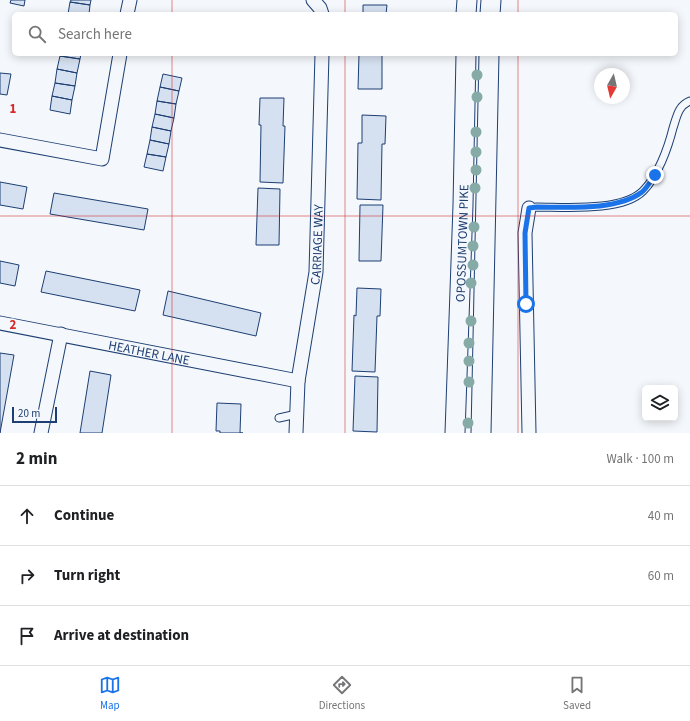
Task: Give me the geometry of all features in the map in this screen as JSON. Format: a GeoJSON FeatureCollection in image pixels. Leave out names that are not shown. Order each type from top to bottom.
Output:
{"type":"FeatureCollection","features":[{"type":"Feature","properties":{"kind":"main road"},"geometry":{"type":"LineString","coordinates":[[466,12],[467,0]]}},
{"type":"Feature","properties":{"kind":"main road"},"geometry":{"type":"LineString","coordinates":[[490,12],[491,0]]}},
{"type":"Feature","properties":{"kind":"main road","name":"OPOSSUMTOWN PIKE"},"geometry":{"type":"LineString","coordinates":[[455,433],[463,212],[466,56]]}},
{"type":"Feature","properties":{"kind":"main road","name":"OPOSSUMTOWN PIKE"},"geometry":{"type":"LineString","coordinates":[[481,433],[489,56]]}},
{"type":"Feature","properties":{"kind":"street"},"geometry":{"type":"LineString","coordinates":[[128,12],[130,0]]}},
{"type":"Feature","properties":{"kind":"street"},"geometry":{"type":"LineString","coordinates":[[313,0],[321,12]]}},
{"type":"Feature","properties":{"kind":"street"},"geometry":{"type":"LineString","coordinates":[[0,140],[102,159],[120,56]]}},
{"type":"Feature","properties":{"kind":"street","name":"CARRIAGE WAY"},"geometry":{"type":"LineString","coordinates":[[296,433],[298,381],[316,272],[322,56]]}},
{"type":"Feature","properties":{"kind":"street"},"geometry":{"type":"LineString","coordinates":[[529,208],[525,233],[530,433]]}},
{"type":"Feature","properties":{"kind":"street","name":"HEATHER LANE"},"geometry":{"type":"LineString","coordinates":[[0,324],[61,334],[298,381]]}},
{"type":"Feature","properties":{"kind":"street"},"geometry":{"type":"LineString","coordinates":[[41,433],[61,334]]}},
{"type":"Feature","properties":{"kind":"lane"},"geometry":{"type":"LineString","coordinates":[[529,208],[604,206],[626,201],[643,191],[655,175],[664,155],[678,112],[683,104],[690,101]]}},
{"type":"Feature","properties":{"kind":"lane"},"geometry":{"type":"LineString","coordinates":[[279,418],[297,414]]}},
{"type":"Feature","properties":{"kind":"building"},"geometry":{"type":"Polygon","coordinates":[[[11,0],[25,0],[24,6],[10,3],[11,0]]]}},
{"type":"Feature","properties":{"kind":"building"},"geometry":{"type":"Polygon","coordinates":[[[71,0],[91,0],[90,5],[70,2],[71,0]]]}},
{"type":"Feature","properties":{"kind":"building"},"geometry":{"type":"Polygon","coordinates":[[[70,2],[90,5],[89,12],[68,12],[70,2]]]}},
{"type":"Feature","properties":{"kind":"building"},"geometry":{"type":"Polygon","coordinates":[[[363,5],[387,5],[386,12],[363,12],[363,5]]]}},
{"type":"Feature","properties":{"kind":"building"},"geometry":{"type":"Polygon","coordinates":[[[60,56],[81,56],[80,59],[60,56]]]}},
{"type":"Feature","properties":{"kind":"building"},"geometry":{"type":"Polygon","coordinates":[[[60,56],[80,59],[77,73],[57,69],[60,56]]]}},
{"type":"Feature","properties":{"kind":"building"},"geometry":{"type":"Polygon","coordinates":[[[359,56],[382,56],[382,89],[358,89],[359,56]]]}},
{"type":"Feature","properties":{"kind":"building"},"geometry":{"type":"Polygon","coordinates":[[[57,69],[77,73],[75,86],[55,83],[57,69]]]}},
{"type":"Feature","properties":{"kind":"building"},"geometry":{"type":"Polygon","coordinates":[[[0,73],[11,74],[7,95],[0,94],[0,73]]]}},
{"type":"Feature","properties":{"kind":"building"},"geometry":{"type":"Polygon","coordinates":[[[163,74],[182,78],[179,91],[160,87],[163,74]]]}},
{"type":"Feature","properties":{"kind":"building"},"geometry":{"type":"Polygon","coordinates":[[[55,83],[75,86],[72,100],[52,96],[55,83]]]}},
{"type":"Feature","properties":{"kind":"building"},"geometry":{"type":"Polygon","coordinates":[[[160,87],[179,91],[176,104],[157,101],[160,87]]]}},
{"type":"Feature","properties":{"kind":"building"},"geometry":{"type":"Polygon","coordinates":[[[52,96],[72,100],[70,114],[50,110],[52,96]]]}},
{"type":"Feature","properties":{"kind":"building"},"geometry":{"type":"Polygon","coordinates":[[[260,98],[284,98],[283,126],[285,126],[283,183],[260,182],[260,98]]]}},
{"type":"Feature","properties":{"kind":"building"},"geometry":{"type":"Polygon","coordinates":[[[157,101],[176,104],[174,118],[155,114],[157,101]]]}},
{"type":"Feature","properties":{"kind":"building"},"geometry":{"type":"Polygon","coordinates":[[[155,114],[174,118],[171,131],[152,127],[155,114]]]}},
{"type":"Feature","properties":{"kind":"building"},"geometry":{"type":"Polygon","coordinates":[[[362,115],[386,116],[385,144],[382,144],[381,200],[357,199],[358,143],[362,143],[362,115]]]}},
{"type":"Feature","properties":{"kind":"building"},"geometry":{"type":"Polygon","coordinates":[[[152,127],[171,131],[169,144],[150,140],[152,127]]]}},
{"type":"Feature","properties":{"kind":"building"},"geometry":{"type":"Polygon","coordinates":[[[150,140],[169,144],[166,157],[147,154],[150,140]]]}},
{"type":"Feature","properties":{"kind":"building"},"geometry":{"type":"Polygon","coordinates":[[[147,154],[166,157],[163,171],[144,167],[147,154]]]}},
{"type":"Feature","properties":{"kind":"building"},"geometry":{"type":"Polygon","coordinates":[[[0,182],[27,187],[23,209],[0,205],[0,182]]]}},
{"type":"Feature","properties":{"kind":"building"},"geometry":{"type":"Polygon","coordinates":[[[258,188],[280,189],[279,245],[256,245],[258,188]]]}},
{"type":"Feature","properties":{"kind":"building"},"geometry":{"type":"Polygon","coordinates":[[[54,193],[148,209],[144,230],[50,214],[54,193]]]}},
{"type":"Feature","properties":{"kind":"building"},"geometry":{"type":"Polygon","coordinates":[[[360,205],[383,205],[381,261],[359,261],[360,205]]]}},
{"type":"Feature","properties":{"kind":"building"},"geometry":{"type":"Polygon","coordinates":[[[0,261],[19,265],[15,286],[0,283],[0,261]]]}},
{"type":"Feature","properties":{"kind":"building"},"geometry":{"type":"Polygon","coordinates":[[[46,271],[140,290],[135,311],[41,292],[46,271]]]}},
{"type":"Feature","properties":{"kind":"building"},"geometry":{"type":"Polygon","coordinates":[[[357,288],[381,289],[380,316],[377,316],[375,372],[352,371],[354,315],[356,316],[357,288]]]}},
{"type":"Feature","properties":{"kind":"building"},"geometry":{"type":"Polygon","coordinates":[[[168,291],[261,313],[256,336],[163,315],[168,291]]]}},
{"type":"Feature","properties":{"kind":"building"},"geometry":{"type":"Polygon","coordinates":[[[0,353],[14,355],[0,433],[0,353]]]}},
{"type":"Feature","properties":{"kind":"building"},"geometry":{"type":"Polygon","coordinates":[[[90,371],[111,375],[102,433],[80,433],[90,371]]]}},
{"type":"Feature","properties":{"kind":"building"},"geometry":{"type":"Polygon","coordinates":[[[355,376],[378,377],[377,432],[353,431],[355,376]]]}},
{"type":"Feature","properties":{"kind":"building"},"geometry":{"type":"Polygon","coordinates":[[[217,403],[241,404],[240,433],[220,433],[220,431],[216,431],[217,403]]]}},
{"type":"Feature","properties":{"kind":"route"},"geometry":{"type":"LineString","coordinates":[[526,304],[525,233],[529,208],[604,206],[626,201],[643,191],[655,175]]}}]}
